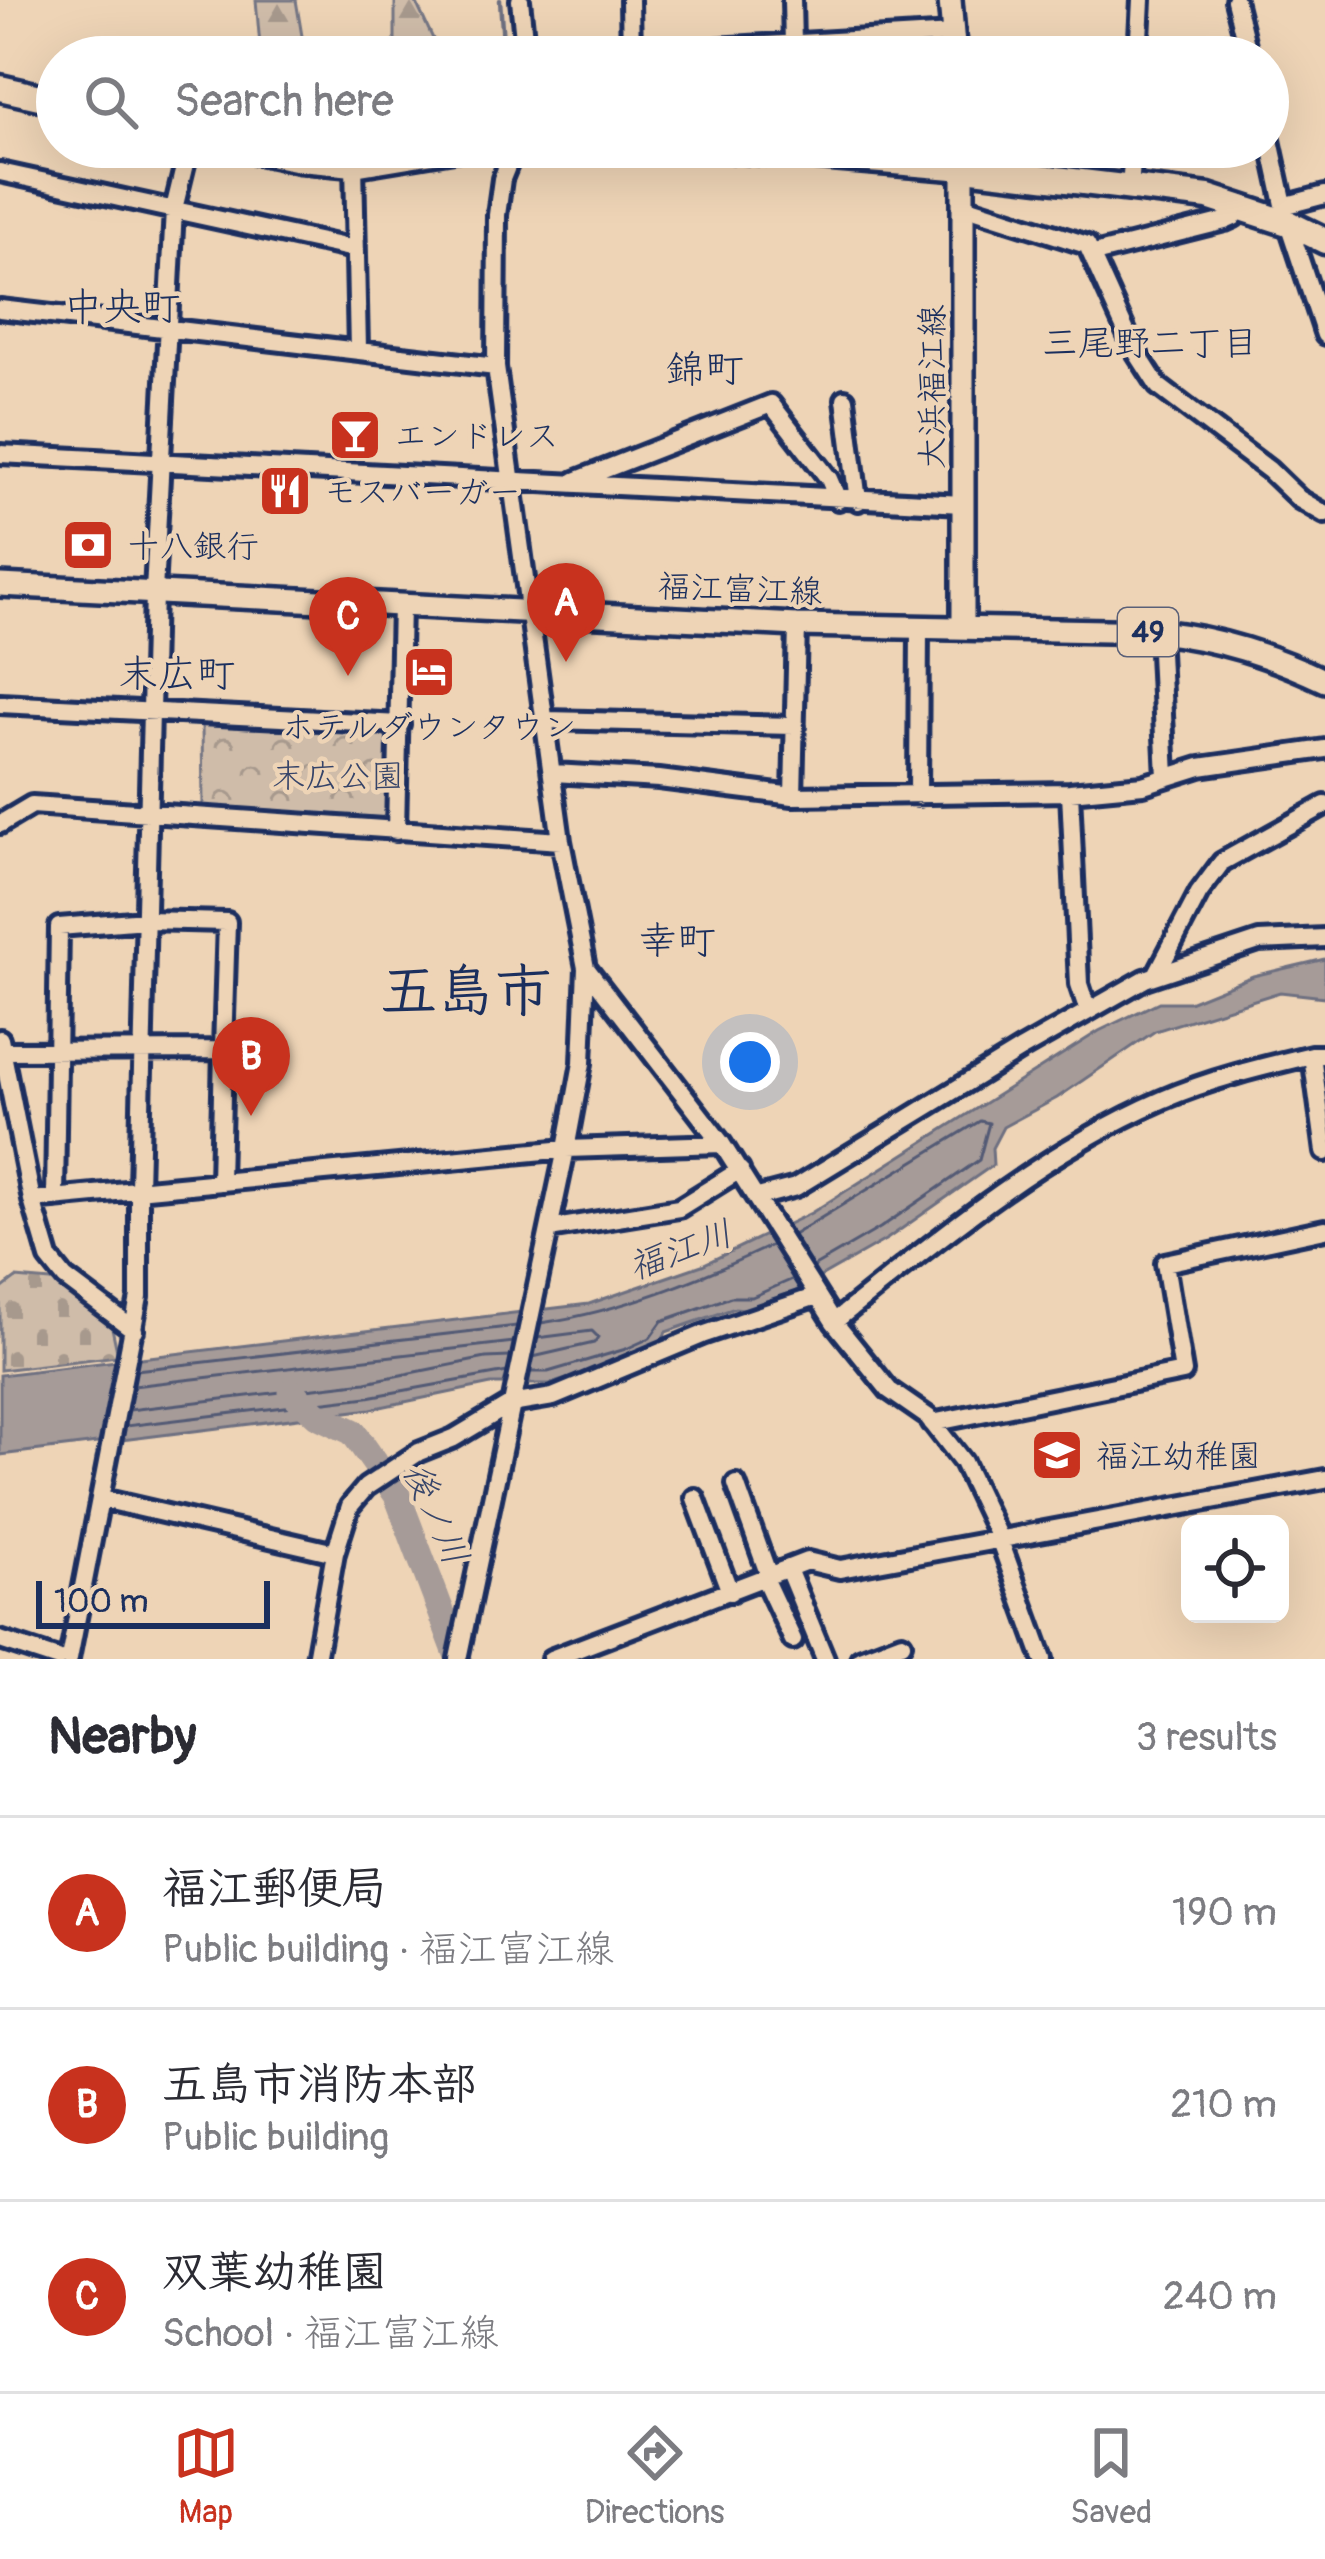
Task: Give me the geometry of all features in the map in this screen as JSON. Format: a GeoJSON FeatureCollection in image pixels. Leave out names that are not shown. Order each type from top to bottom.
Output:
{"type":"FeatureCollection","features":[{"type":"Feature","properties":{"kind":"highway"},"geometry":{"type":"LineString","coordinates":[[0,88],[36,96]]}},
{"type":"Feature","properties":{"kind":"highway"},"geometry":{"type":"LineString","coordinates":[[1016,168],[1287,214],[1325,241]]}},
{"type":"Feature","properties":{"kind":"main road"},"geometry":{"type":"LineString","coordinates":[[950,0],[953,34]]}},
{"type":"Feature","properties":{"kind":"main road","name":"大浜福江線"},"geometry":{"type":"LineString","coordinates":[[963,628],[964,168]]}},
{"type":"Feature","properties":{"kind":"main road","name":"福江富江線"},"geometry":{"type":"LineString","coordinates":[[0,585],[796,625],[1160,632],[1256,650],[1325,681]]}},
{"type":"Feature","properties":{"kind":"street"},"geometry":{"type":"LineString","coordinates":[[520,0],[524,36]]}},
{"type":"Feature","properties":{"kind":"street"},"geometry":{"type":"LineString","coordinates":[[630,0],[631,36]]}},
{"type":"Feature","properties":{"kind":"street"},"geometry":{"type":"LineString","coordinates":[[792,0],[793,36]]}},
{"type":"Feature","properties":{"kind":"street"},"geometry":{"type":"LineString","coordinates":[[1139,36],[1141,0]]}},
{"type":"Feature","properties":{"kind":"street"},"geometry":{"type":"LineString","coordinates":[[1234,0],[1243,36]]}},
{"type":"Feature","properties":{"kind":"street"},"geometry":{"type":"LineString","coordinates":[[924,36],[953,34]]}},
{"type":"Feature","properties":{"kind":"street"},"geometry":{"type":"LineString","coordinates":[[69,1659],[142,1268],[139,1188],[154,592],[174,209],[183,168]]}},
{"type":"Feature","properties":{"kind":"street"},"geometry":{"type":"LineString","coordinates":[[354,168],[358,349]]}},
{"type":"Feature","properties":{"kind":"street"},"geometry":{"type":"LineString","coordinates":[[458,1659],[582,1063],[586,968],[561,841],[496,367],[497,215],[506,168]]}},
{"type":"Feature","properties":{"kind":"street"},"geometry":{"type":"LineString","coordinates":[[1130,190],[1132,168]]}},
{"type":"Feature","properties":{"kind":"street"},"geometry":{"type":"LineString","coordinates":[[1276,168],[1325,335]]}},
{"type":"Feature","properties":{"kind":"street"},"geometry":{"type":"LineString","coordinates":[[0,172],[354,249]]}},
{"type":"Feature","properties":{"kind":"street"},"geometry":{"type":"LineString","coordinates":[[1287,214],[1325,194]]}},
{"type":"Feature","properties":{"kind":"street"},"geometry":{"type":"LineString","coordinates":[[964,206],[1073,238],[1094,254],[1133,346],[1158,386],[1269,470],[1299,499],[1325,514]]}},
{"type":"Feature","properties":{"kind":"street"},"geometry":{"type":"LineString","coordinates":[[1094,254],[1225,221],[1234,218],[1240,207]]}},
{"type":"Feature","properties":{"kind":"street"},"geometry":{"type":"LineString","coordinates":[[0,309],[496,367]]}},
{"type":"Feature","properties":{"kind":"street"},"geometry":{"type":"LineString","coordinates":[[845,399],[858,500]]}},
{"type":"Feature","properties":{"kind":"street"},"geometry":{"type":"LineString","coordinates":[[569,484],[771,404],[829,478],[838,500]]}},
{"type":"Feature","properties":{"kind":"street"},"geometry":{"type":"LineString","coordinates":[[0,454],[963,504]]}},
{"type":"Feature","properties":{"kind":"street"},"geometry":{"type":"LineString","coordinates":[[396,831],[400,605]]}},
{"type":"Feature","properties":{"kind":"street"},"geometry":{"type":"LineString","coordinates":[[793,796],[796,625]]}},
{"type":"Feature","properties":{"kind":"street"},"geometry":{"type":"LineString","coordinates":[[918,796],[919,627]]}},
{"type":"Feature","properties":{"kind":"street"},"geometry":{"type":"LineString","coordinates":[[1160,632],[1166,777]]}},
{"type":"Feature","properties":{"kind":"street"},"geometry":{"type":"LineString","coordinates":[[0,704],[400,724]]}},
{"type":"Feature","properties":{"kind":"street"},"geometry":{"type":"LineString","coordinates":[[546,720],[794,726]]}},
{"type":"Feature","properties":{"kind":"street"},"geometry":{"type":"LineString","coordinates":[[553,773],[659,779],[793,796],[1070,792],[1143,785],[1200,767],[1325,748]]}},
{"type":"Feature","properties":{"kind":"street"},"geometry":{"type":"LineString","coordinates":[[1070,792],[1079,984],[1088,1011]]}},
{"type":"Feature","properties":{"kind":"street"},"geometry":{"type":"LineString","coordinates":[[1156,975],[1198,893],[1222,862],[1325,805]]}},
{"type":"Feature","properties":{"kind":"street"},"geometry":{"type":"LineString","coordinates":[[0,824],[32,806],[561,841]]}},
{"type":"Feature","properties":{"kind":"street"},"geometry":{"type":"LineString","coordinates":[[55,1198],[59,927],[145,920],[227,922],[220,1182]]}},
{"type":"Feature","properties":{"kind":"street"},"geometry":{"type":"LineString","coordinates":[[762,1203],[1156,975],[1259,941],[1325,938]]}},
{"type":"Feature","properties":{"kind":"street"},"geometry":{"type":"LineString","coordinates":[[586,968],[722,1144],[834,1322],[889,1390],[932,1423],[963,1462],[999,1538],[1043,1659]]}},
{"type":"Feature","properties":{"kind":"street"},"geometry":{"type":"LineString","coordinates":[[134,1330],[65,1278],[49,1258],[32,1200],[1,1045],[56,1051],[223,1051]]}},
{"type":"Feature","properties":{"kind":"street"},"geometry":{"type":"LineString","coordinates":[[834,1322],[1032,1173],[1108,1127],[1204,1083],[1319,1055],[1325,1152]]}},
{"type":"Feature","properties":{"kind":"street"},"geometry":{"type":"LineString","coordinates":[[32,1200],[566,1149],[722,1144]]}},
{"type":"Feature","properties":{"kind":"street"},"geometry":{"type":"LineString","coordinates":[[549,1228],[679,1208],[740,1170]]}},
{"type":"Feature","properties":{"kind":"street"},"geometry":{"type":"LineString","coordinates":[[932,1423],[1183,1372],[1166,1263],[1325,1229]]}},
{"type":"Feature","properties":{"kind":"street"},"geometry":{"type":"LineString","coordinates":[[316,1659],[334,1552],[350,1506],[366,1487],[418,1453],[511,1404],[553,1397],[702,1335],[818,1296]]}},
{"type":"Feature","properties":{"kind":"street"},"geometry":{"type":"LineString","coordinates":[[550,1659],[807,1561],[840,1569],[1325,1478]]}},
{"type":"Feature","properties":{"kind":"street"},"geometry":{"type":"LineString","coordinates":[[736,1484],[793,1640]]}},
{"type":"Feature","properties":{"kind":"street"},"geometry":{"type":"LineString","coordinates":[[102,1498],[334,1552]]}},
{"type":"Feature","properties":{"kind":"street"},"geometry":{"type":"LineString","coordinates":[[694,1498],[730,1592]]}},
{"type":"Feature","properties":{"kind":"street"},"geometry":{"type":"LineString","coordinates":[[788,1569],[825,1659]]}},
{"type":"Feature","properties":{"kind":"street"},"geometry":{"type":"LineString","coordinates":[[0,1640],[58,1659]]}},
{"type":"Feature","properties":{"kind":"street"},"geometry":{"type":"LineString","coordinates":[[860,1659],[902,1643]]}},
{"type":"Feature","properties":{"kind":"green space"},"geometry":{"type":"Polygon","coordinates":[[[256,0],[296,0],[302,36],[259,36],[256,0]]]}},
{"type":"Feature","properties":{"kind":"green space"},"geometry":{"type":"Polygon","coordinates":[[[395,0],[415,0],[432,36],[395,36],[395,0]]]}},
{"type":"Feature","properties":{"kind":"green space","name":"末広公園"},"geometry":{"type":"Polygon","coordinates":[[[202,724],[387,736],[386,815],[378,821],[203,806],[202,724]]]}},
{"type":"Feature","properties":{"kind":"green space"},"geometry":{"type":"Polygon","coordinates":[[[16,1278],[51,1281],[68,1289],[112,1328],[118,1356],[0,1370],[0,1290],[16,1278]]]}},
{"type":"Feature","properties":{"kind":"water"},"geometry":{"type":"Polygon","coordinates":[[[1325,959],[1325,997],[1280,992],[1155,1031],[1057,1098],[1003,1127],[992,1148],[993,1165],[887,1239],[787,1296],[753,1310],[735,1308],[666,1332],[663,1339],[673,1341],[631,1360],[550,1384],[491,1384],[371,1409],[0,1455],[0,1375],[589,1304],[702,1265],[811,1213],[1099,1031],[1159,1002],[1189,1002],[1253,976],[1325,959]]]}},
{"type":"Feature","properties":{"kind":"waterway"},"geometry":{"type":"LineString","coordinates":[[500,0],[503,36]]}},
{"type":"Feature","properties":{"kind":"waterway","name":"後ノ川"},"geometry":{"type":"LineString","coordinates":[[292,1392],[317,1415],[353,1432],[397,1495],[459,1659]]}},
{"type":"Feature","properties":{"kind":"place","name":"エンドレス"},"geometry":{"type":"Point","coordinates":[355,435]}},
{"type":"Feature","properties":{"kind":"place","name":"モスバーガー"},"geometry":{"type":"Point","coordinates":[285,491]}},
{"type":"Feature","properties":{"kind":"place","name":"十八銀行"},"geometry":{"type":"Point","coordinates":[88,545]}},
{"type":"Feature","properties":{"kind":"place","name":"福江郵便局"},"geometry":{"type":"Point","coordinates":[566,662]}},
{"type":"Feature","properties":{"kind":"place","name":"ホテルダウンタウン"},"geometry":{"type":"Point","coordinates":[429,672]}},
{"type":"Feature","properties":{"kind":"place","name":"双葉幼稚園"},"geometry":{"type":"Point","coordinates":[348,676]}},
{"type":"Feature","properties":{"kind":"place","name":"五島市消防本部"},"geometry":{"type":"Point","coordinates":[251,1116]}},
{"type":"Feature","properties":{"kind":"place","name":"福江幼稚園"},"geometry":{"type":"Point","coordinates":[1057,1455]}},
{"type":"Feature","properties":{"kind":"district","name":"中央町"},"geometry":{"type":"Point","coordinates":[122,306]}},
{"type":"Feature","properties":{"kind":"district","name":"三尾野二丁目"},"geometry":{"type":"Point","coordinates":[1150,342]}},
{"type":"Feature","properties":{"kind":"district","name":"錦町"},"geometry":{"type":"Point","coordinates":[705,368]}},
{"type":"Feature","properties":{"kind":"district","name":"末広町"},"geometry":{"type":"Point","coordinates":[177,673]}},
{"type":"Feature","properties":{"kind":"district","name":"幸町"},"geometry":{"type":"Point","coordinates":[677,940]}},
{"type":"Feature","properties":{"kind":"district","name":"五島市"},"geometry":{"type":"Point","coordinates":[466,990]}},
{"type":"Feature","properties":{"kind":"water label","name":"福江川"},"geometry":{"type":"Point","coordinates":[680,1249]}}]}
